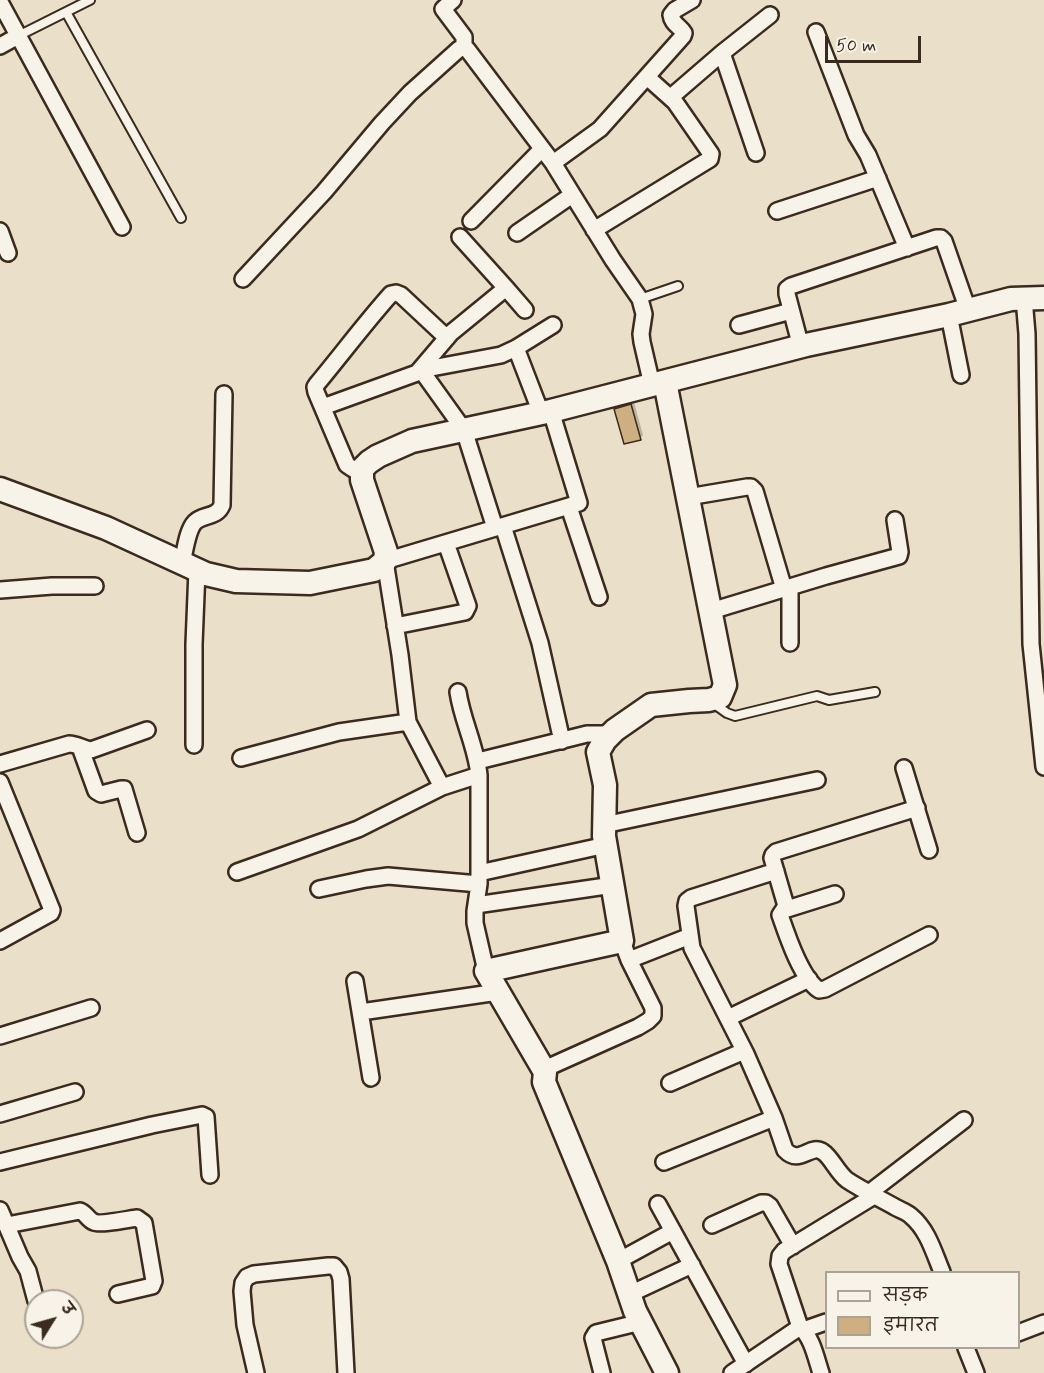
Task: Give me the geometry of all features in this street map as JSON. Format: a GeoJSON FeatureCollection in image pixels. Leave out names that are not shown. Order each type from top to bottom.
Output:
{"type":"FeatureCollection","features":[{"type":"Feature","properties":{"kind":"street"},"geometry":{"type":"LineString","coordinates":[[453,0],[443,9],[464,37],[464,48],[553,163],[640,299],[644,314],[642,342],[658,383],[688,497],[725,685],[720,697],[709,700],[651,705],[604,740],[598,752],[605,785],[605,835],[626,951],[653,1008],[653,1016],[638,1028],[551,1066],[544,1072]]}},
{"type":"Feature","properties":{"kind":"street"},"geometry":{"type":"LineString","coordinates":[[553,163],[600,129],[683,36],[683,30],[673,21],[671,15],[692,0]]}},
{"type":"Feature","properties":{"kind":"street"},"geometry":{"type":"LineString","coordinates":[[0,2],[122,227]]}},
{"type":"Feature","properties":{"kind":"street"},"geometry":{"type":"LineString","coordinates":[[671,97],[770,15]]}},
{"type":"Feature","properties":{"kind":"street"},"geometry":{"type":"LineString","coordinates":[[816,32],[856,135],[868,155],[907,248]]}},
{"type":"Feature","properties":{"kind":"street"},"geometry":{"type":"LineString","coordinates":[[0,46],[18,36]]}},
{"type":"Feature","properties":{"kind":"street"},"geometry":{"type":"LineString","coordinates":[[243,279],[324,192],[410,93],[459,49],[464,48]]}},
{"type":"Feature","properties":{"kind":"street"},"geometry":{"type":"LineString","coordinates":[[722,53],[756,153]]}},
{"type":"Feature","properties":{"kind":"street"},"geometry":{"type":"LineString","coordinates":[[594,230],[710,159],[711,154],[671,97],[647,77]]}},
{"type":"Feature","properties":{"kind":"street"},"geometry":{"type":"LineString","coordinates":[[471,220],[542,149]]}},
{"type":"Feature","properties":{"kind":"street"},"geometry":{"type":"LineString","coordinates":[[777,211],[878,178]]}},
{"type":"Feature","properties":{"kind":"street"},"geometry":{"type":"LineString","coordinates":[[517,233],[572,195]]}},
{"type":"Feature","properties":{"kind":"street"},"geometry":{"type":"LineString","coordinates":[[0,231],[8,253]]}},
{"type":"Feature","properties":{"kind":"street"},"geometry":{"type":"LineString","coordinates":[[460,237],[525,310]]}},
{"type":"Feature","properties":{"kind":"street"},"geometry":{"type":"LineString","coordinates":[[801,347],[787,289],[940,238],[944,241],[958,313],[961,375]]}},
{"type":"Feature","properties":{"kind":"street"},"geometry":{"type":"LineString","coordinates":[[323,408],[414,375],[457,328],[506,288]]}},
{"type":"Feature","properties":{"kind":"street"},"geometry":{"type":"LineString","coordinates":[[447,338],[401,295],[396,293],[391,294],[361,328],[315,387],[347,465],[353,469],[362,469],[378,456],[412,441],[546,412],[801,347],[958,313],[1011,299],[1034,298],[1027,334],[1031,644],[1039,672],[1044,761]]}},
{"type":"Feature","properties":{"kind":"street"},"geometry":{"type":"LineString","coordinates":[[739,325],[791,311]]}},
{"type":"Feature","properties":{"kind":"street"},"geometry":{"type":"LineString","coordinates":[[420,370],[501,355],[553,325]]}},
{"type":"Feature","properties":{"kind":"street"},"geometry":{"type":"LineString","coordinates":[[0,489],[106,528],[206,574],[236,581],[310,583],[374,570],[385,561],[579,504],[546,412],[516,348]]}},
{"type":"Feature","properties":{"kind":"street"},"geometry":{"type":"LineString","coordinates":[[420,370],[464,430],[540,643],[562,741]]}},
{"type":"Feature","properties":{"kind":"street"},"geometry":{"type":"LineString","coordinates":[[194,745],[194,644],[190,528],[199,519],[216,513],[222,505],[224,394]]}},
{"type":"Feature","properties":{"kind":"street"},"geometry":{"type":"LineString","coordinates":[[362,469],[362,480],[386,552],[385,561],[408,722],[442,788]]}},
{"type":"Feature","properties":{"kind":"street"},"geometry":{"type":"LineString","coordinates":[[688,497],[751,487],[755,491],[787,588],[790,643]]}},
{"type":"Feature","properties":{"kind":"street"},"geometry":{"type":"LineString","coordinates":[[569,507],[599,597]]}},
{"type":"Feature","properties":{"kind":"street"},"geometry":{"type":"LineString","coordinates":[[711,611],[898,556],[900,552],[895,520]]}},
{"type":"Feature","properties":{"kind":"street"},"geometry":{"type":"LineString","coordinates":[[395,626],[468,610],[446,543]]}},
{"type":"Feature","properties":{"kind":"street"},"geometry":{"type":"LineString","coordinates":[[0,590],[94,586]]}},
{"type":"Feature","properties":{"kind":"street"},"geometry":{"type":"LineString","coordinates":[[458,692],[479,768],[479,878],[476,929],[486,971],[544,1072],[544,1082],[641,1322],[667,1373]]}},
{"type":"Feature","properties":{"kind":"street"},"geometry":{"type":"LineString","coordinates":[[241,758],[339,732],[408,722]]}},
{"type":"Feature","properties":{"kind":"street"},"geometry":{"type":"LineString","coordinates":[[0,764],[69,744],[91,750],[147,730]]}},
{"type":"Feature","properties":{"kind":"street"},"geometry":{"type":"LineString","coordinates":[[237,872],[358,829],[479,768],[587,734],[611,734]]}},
{"type":"Feature","properties":{"kind":"street"},"geometry":{"type":"LineString","coordinates":[[80,747],[98,794],[121,789],[126,791],[137,833]]}},
{"type":"Feature","properties":{"kind":"street"},"geometry":{"type":"LineString","coordinates":[[904,768],[929,850]]}},
{"type":"Feature","properties":{"kind":"street"},"geometry":{"type":"LineString","coordinates":[[319,889],[388,876],[479,878],[605,835],[817,780]]}},
{"type":"Feature","properties":{"kind":"street"},"geometry":{"type":"LineString","coordinates":[[0,782],[52,910],[51,913],[0,941]]}},
{"type":"Feature","properties":{"kind":"street"},"geometry":{"type":"LineString","coordinates":[[916,808],[776,852],[772,858],[786,906],[780,915],[793,951],[809,979],[819,990],[825,989],[928,935]]}},
{"type":"Feature","properties":{"kind":"street"},"geometry":{"type":"LineString","coordinates":[[776,871],[687,901],[692,948],[744,1051],[774,1118],[785,1150],[794,1156],[819,1150],[825,1153],[844,1178],[911,1216],[929,1239],[942,1271]]}},
{"type":"Feature","properties":{"kind":"street"},"geometry":{"type":"LineString","coordinates":[[476,905],[613,885]]}},
{"type":"Feature","properties":{"kind":"street"},"geometry":{"type":"LineString","coordinates":[[784,910],[835,894]]}},
{"type":"Feature","properties":{"kind":"street"},"geometry":{"type":"LineString","coordinates":[[486,971],[626,951],[690,936]]}},
{"type":"Feature","properties":{"kind":"street"},"geometry":{"type":"LineString","coordinates":[[728,1018],[809,979]]}},
{"type":"Feature","properties":{"kind":"street"},"geometry":{"type":"LineString","coordinates":[[355,981],[371,1078]]}},
{"type":"Feature","properties":{"kind":"street"},"geometry":{"type":"LineString","coordinates":[[361,1012],[498,992]]}},
{"type":"Feature","properties":{"kind":"street"},"geometry":{"type":"LineString","coordinates":[[0,1036],[91,1008]]}},
{"type":"Feature","properties":{"kind":"street"},"geometry":{"type":"LineString","coordinates":[[670,1083],[744,1051]]}},
{"type":"Feature","properties":{"kind":"street"},"geometry":{"type":"LineString","coordinates":[[0,1114],[75,1092]]}},
{"type":"Feature","properties":{"kind":"street"},"geometry":{"type":"LineString","coordinates":[[0,1162],[202,1115],[206,1117],[210,1175]]}},
{"type":"Feature","properties":{"kind":"street"},"geometry":{"type":"LineString","coordinates":[[664,1162],[774,1118]]}},
{"type":"Feature","properties":{"kind":"street"},"geometry":{"type":"LineString","coordinates":[[821,1373],[779,1264],[780,1256],[784,1251],[871,1195],[964,1120]]}},
{"type":"Feature","properties":{"kind":"street"},"geometry":{"type":"LineString","coordinates":[[712,1225],[761,1203],[766,1203],[794,1246]]}},
{"type":"Feature","properties":{"kind":"street"},"geometry":{"type":"LineString","coordinates":[[658,1204],[746,1364]]}},
{"type":"Feature","properties":{"kind":"street"},"geometry":{"type":"LineString","coordinates":[[0,1210],[27,1271],[32,1289]]}},
{"type":"Feature","properties":{"kind":"street"},"geometry":{"type":"LineString","coordinates":[[7,1225],[80,1210],[91,1221],[98,1223],[137,1218],[141,1220],[144,1223],[154,1281],[152,1286],[118,1294]]}},
{"type":"Feature","properties":{"kind":"street"},"geometry":{"type":"LineString","coordinates":[[618,1261],[673,1230]]}},
{"type":"Feature","properties":{"kind":"street"},"geometry":{"type":"LineString","coordinates":[[630,1294],[692,1265]]}},
{"type":"Feature","properties":{"kind":"street"},"geometry":{"type":"LineString","coordinates":[[256,1373],[245,1325],[243,1283],[247,1277],[254,1274],[327,1266],[334,1266],[341,1279],[346,1373]]}},
{"type":"Feature","properties":{"kind":"street"},"geometry":{"type":"LineString","coordinates":[[602,1373],[594,1335],[641,1322]]}},
{"type":"Feature","properties":{"kind":"street"},"geometry":{"type":"LineString","coordinates":[[732,1373],[802,1328],[825,1322]]}},
{"type":"Feature","properties":{"kind":"street"},"geometry":{"type":"LineString","coordinates":[[1020,1332],[1044,1323]]}},
{"type":"Feature","properties":{"kind":"street"},"geometry":{"type":"LineString","coordinates":[[972,1349],[976,1373]]}},
{"type":"Feature","properties":{"kind":"lane"},"geometry":{"type":"LineString","coordinates":[[18,36],[90,0]]}},
{"type":"Feature","properties":{"kind":"lane"},"geometry":{"type":"LineString","coordinates":[[66,12],[182,218]]}},
{"type":"Feature","properties":{"kind":"lane"},"geometry":{"type":"LineString","coordinates":[[640,299],[678,286]]}},
{"type":"Feature","properties":{"kind":"lane"},"geometry":{"type":"LineString","coordinates":[[709,700],[735,716],[817,696],[829,700],[875,692]]}},
{"type":"Feature","properties":{"kind":"building"},"geometry":{"type":"Polygon","coordinates":[[[631,404],[641,440],[624,444],[614,409],[631,404]]]}}]}
